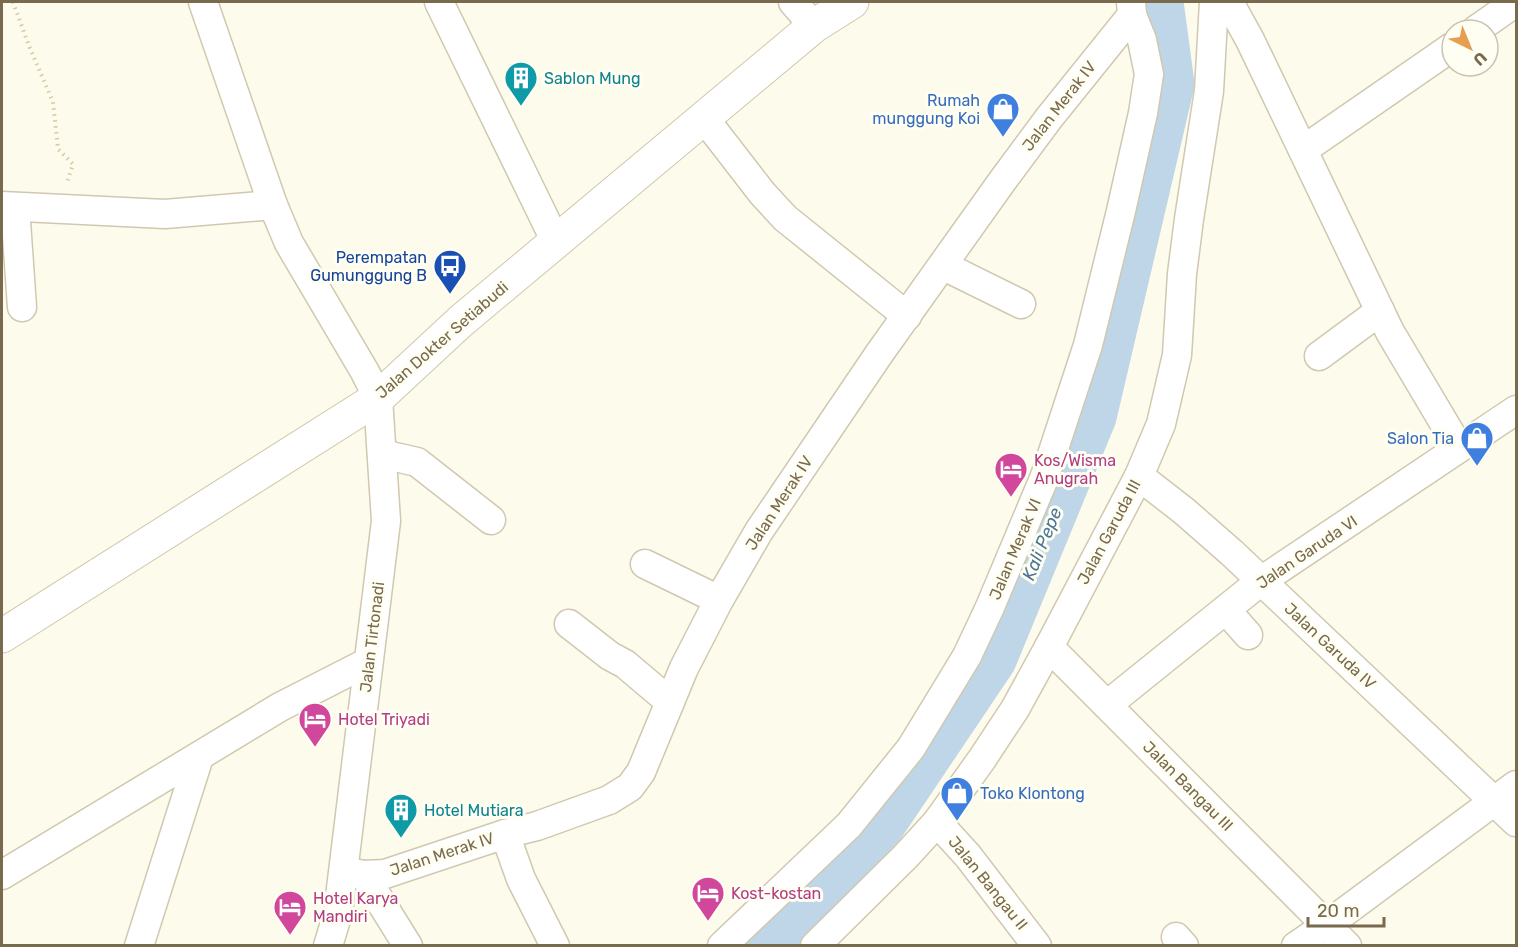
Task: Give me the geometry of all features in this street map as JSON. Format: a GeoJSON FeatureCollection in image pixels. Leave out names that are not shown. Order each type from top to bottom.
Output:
{"type":"FeatureCollection","features":[{"type":"Feature","properties":{"kind":"street"},"geometry":{"type":"LineString","coordinates":[[203,2],[273,206],[289,243],[378,398]]}},
{"type":"Feature","properties":{"kind":"street"},"geometry":{"type":"LineString","coordinates":[[439,2],[556,242]]}},
{"type":"Feature","properties":{"kind":"street"},"geometry":{"type":"LineString","coordinates":[[793,2],[814,26]]}},
{"type":"Feature","properties":{"kind":"street","name":"Jalan Dokter Setiabudi"},"geometry":{"type":"LineString","coordinates":[[2,636],[378,398],[461,321],[814,26],[852,2]]}},
{"type":"Feature","properties":{"kind":"street","name":"Jalan Garuda III"},"geometry":{"type":"LineString","coordinates":[[816,945],[937,822],[1015,709],[1139,476],[1161,424],[1177,355],[1187,230],[1209,91],[1214,2]]}},
{"type":"Feature","properties":{"kind":"street"},"geometry":{"type":"LineString","coordinates":[[1229,2],[1250,40],[1380,311],[1459,448]]}},
{"type":"Feature","properties":{"kind":"street"},"geometry":{"type":"LineString","coordinates":[[1493,18],[1516,2]]}},
{"type":"Feature","properties":{"kind":"street","name":"Jalan Merak IV"},"geometry":{"type":"LineString","coordinates":[[354,873],[385,874],[580,811],[609,800],[630,787],[641,772],[684,668],[719,600],[778,502],[879,354],[1049,118],[1132,8]]}},
{"type":"Feature","properties":{"kind":"street","name":"Jalan Merak VI"},"geometry":{"type":"LineString","coordinates":[[722,945],[849,825],[911,748],[967,656],[990,607],[1046,476],[1088,345],[1109,264],[1143,113],[1149,74],[1132,8]]}},
{"type":"Feature","properties":{"kind":"street"},"geometry":{"type":"LineString","coordinates":[[1303,150],[1440,55]]}},
{"type":"Feature","properties":{"kind":"street"},"geometry":{"type":"LineString","coordinates":[[704,118],[762,193],[785,218],[907,316]]}},
{"type":"Feature","properties":{"kind":"street"},"geometry":{"type":"LineString","coordinates":[[22,306],[8,207],[165,214],[273,206]]}},
{"type":"Feature","properties":{"kind":"street"},"geometry":{"type":"LineString","coordinates":[[944,266],[1021,304]]}},
{"type":"Feature","properties":{"kind":"street"},"geometry":{"type":"LineString","coordinates":[[1319,356],[1380,311]]}},
{"type":"Feature","properties":{"kind":"street","name":"Jalan Tirtonadi"},"geometry":{"type":"LineString","coordinates":[[328,945],[354,873],[368,662],[386,521],[378,398]]}},
{"type":"Feature","properties":{"kind":"street","name":"Jalan Garuda VI"},"geometry":{"type":"LineString","coordinates":[[1107,705],[1261,581],[1516,410]]}},
{"type":"Feature","properties":{"kind":"street"},"geometry":{"type":"LineString","coordinates":[[382,454],[417,462],[492,520]]}},
{"type":"Feature","properties":{"kind":"street","name":"Jalan Garuda IV"},"geometry":{"type":"LineString","coordinates":[[1139,476],[1184,511],[1261,581],[1506,793],[1516,822]]}},
{"type":"Feature","properties":{"kind":"street"},"geometry":{"type":"LineString","coordinates":[[645,564],[719,600]]}},
{"type":"Feature","properties":{"kind":"street"},"geometry":{"type":"LineString","coordinates":[[1226,610],[1248,635]]}},
{"type":"Feature","properties":{"kind":"street"},"geometry":{"type":"LineString","coordinates":[[569,624],[610,656],[626,664],[670,702]]}},
{"type":"Feature","properties":{"kind":"street","name":"Jalan Bangau III"},"geometry":{"type":"LineString","coordinates":[[1048,647],[1347,945]]}},
{"type":"Feature","properties":{"kind":"street"},"geometry":{"type":"LineString","coordinates":[[2,875],[280,707],[368,662]]}},
{"type":"Feature","properties":{"kind":"street"},"geometry":{"type":"LineString","coordinates":[[139,945],[199,757]]}},
{"type":"Feature","properties":{"kind":"street"},"geometry":{"type":"LineString","coordinates":[[1296,945],[1327,925],[1506,793]]}},
{"type":"Feature","properties":{"kind":"street","name":"Jalan Bangau II"},"geometry":{"type":"LineString","coordinates":[[937,822],[968,856],[1037,945]]}},
{"type":"Feature","properties":{"kind":"street"},"geometry":{"type":"LineString","coordinates":[[505,834],[521,879],[555,945]]}},
{"type":"Feature","properties":{"kind":"street"},"geometry":{"type":"LineString","coordinates":[[354,873],[408,945]]}},
{"type":"Feature","properties":{"kind":"path"},"geometry":{"type":"LineString","coordinates":[[13,2],[53,102],[58,149],[73,164],[58,209]]}},
{"type":"Feature","properties":{"kind":"waterway","name":"Kali Pepe"},"geometry":{"type":"LineString","coordinates":[[769,946],[883,825],[994,660],[1094,417],[1172,84],[1161,2]]}},
{"type":"Feature","properties":{"kind":"place","name":"Sablon Mung"},"geometry":{"type":"Point","coordinates":[521,107]}},
{"type":"Feature","properties":{"kind":"place","name":"Rumah munggung Koi"},"geometry":{"type":"Point","coordinates":[1003,138]}},
{"type":"Feature","properties":{"kind":"place","name":"Perempatan Gumunggung B"},"geometry":{"type":"Point","coordinates":[450,295]}},
{"type":"Feature","properties":{"kind":"place","name":"Salon Tia"},"geometry":{"type":"Point","coordinates":[1477,467]}},
{"type":"Feature","properties":{"kind":"place","name":"Kos/Wisma Anugrah"},"geometry":{"type":"Point","coordinates":[1011,498]}},
{"type":"Feature","properties":{"kind":"place","name":"Hotel Triyadi"},"geometry":{"type":"Point","coordinates":[315,748]}},
{"type":"Feature","properties":{"kind":"place","name":"Toko Klontong"},"geometry":{"type":"Point","coordinates":[957,822]}},
{"type":"Feature","properties":{"kind":"place","name":"Hotel Mutiara"},"geometry":{"type":"Point","coordinates":[401,839]}},
{"type":"Feature","properties":{"kind":"place","name":"Kost-kostan"},"geometry":{"type":"Point","coordinates":[708,922]}},
{"type":"Feature","properties":{"kind":"place","name":"Hotel Karya Mandiri"},"geometry":{"type":"Point","coordinates":[290,936]}}]}
